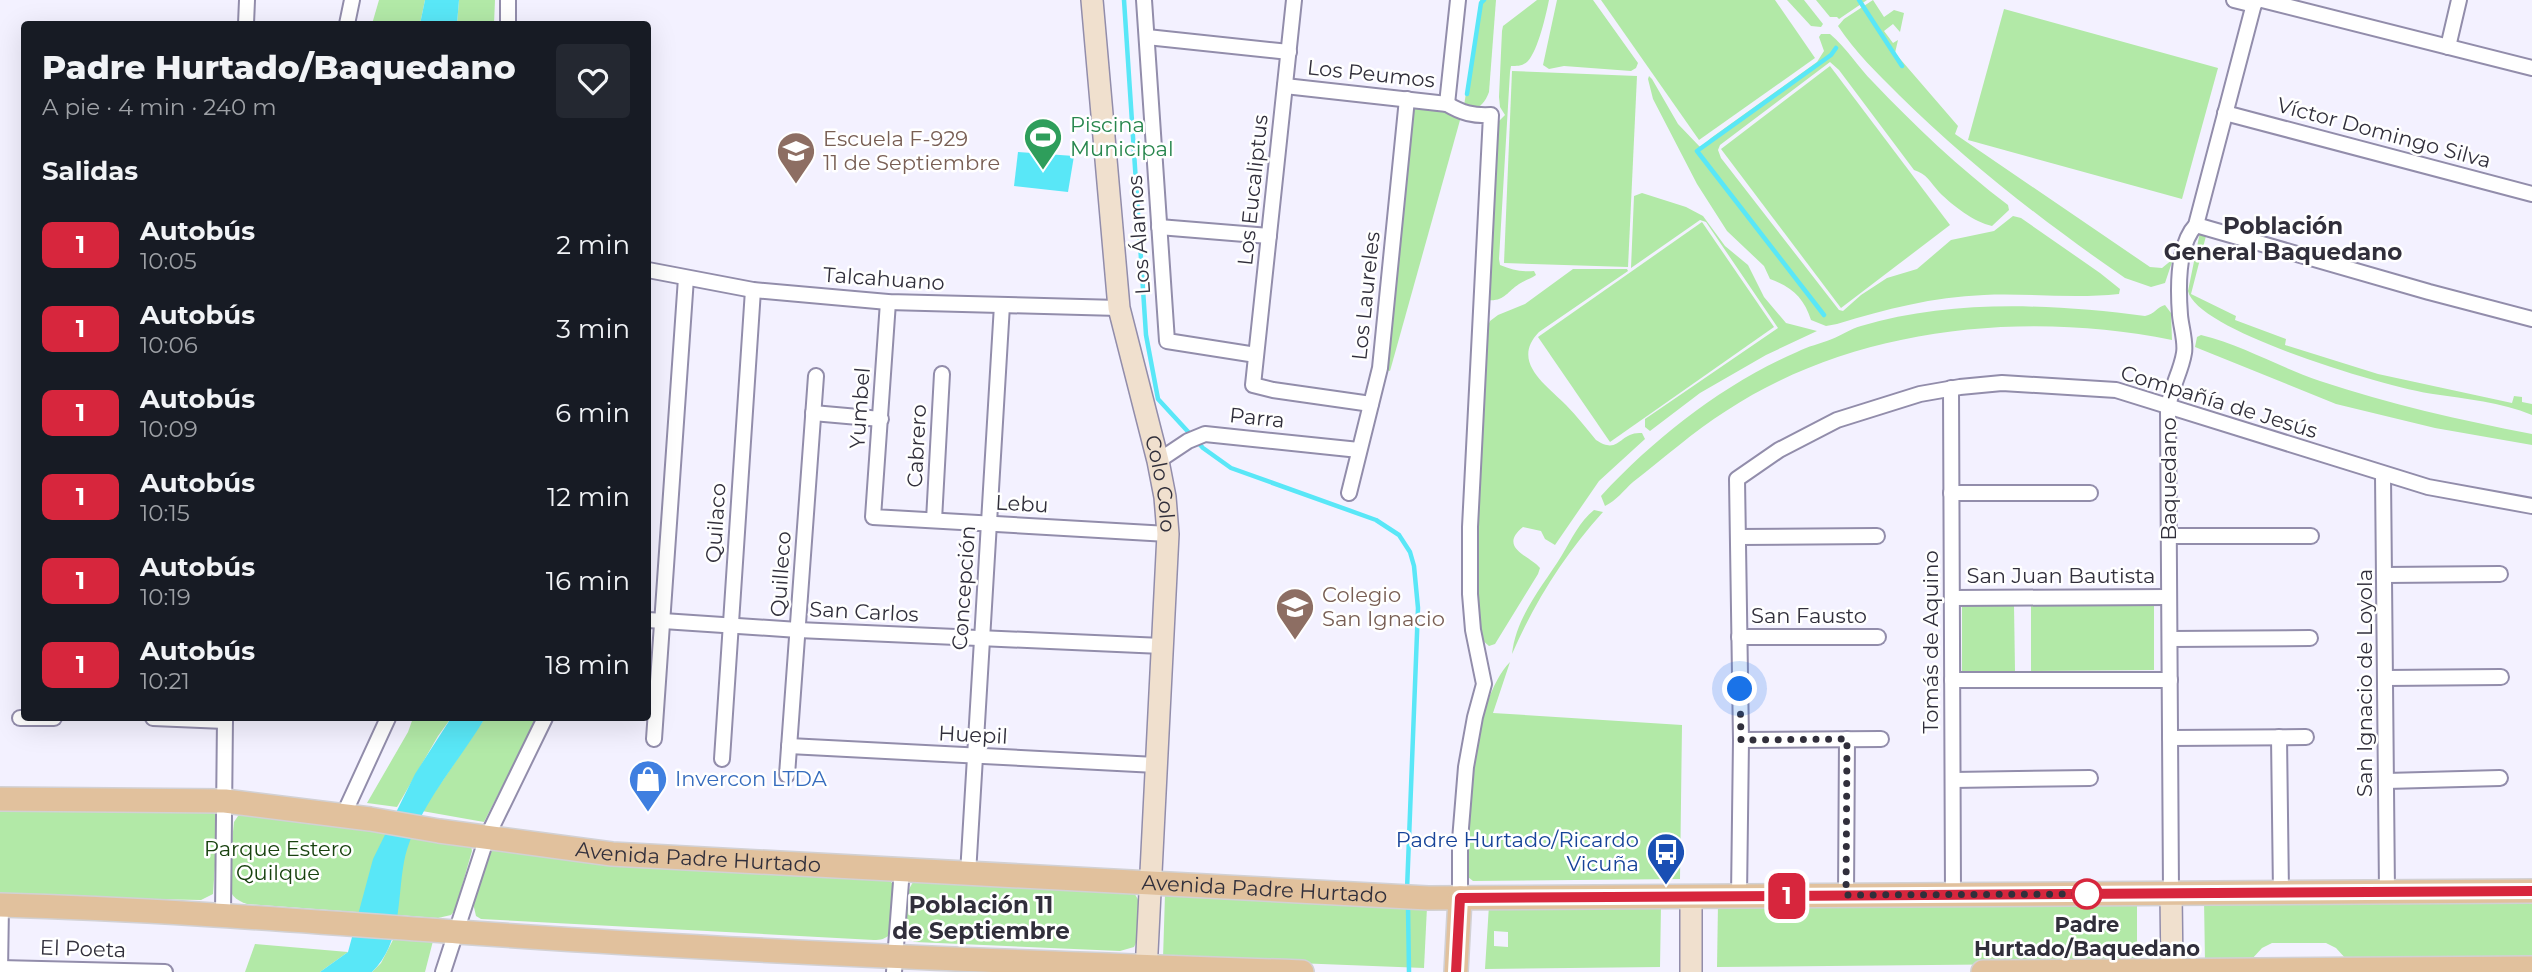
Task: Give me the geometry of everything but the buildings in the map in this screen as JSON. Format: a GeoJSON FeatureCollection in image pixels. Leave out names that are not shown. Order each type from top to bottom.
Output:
{"type":"FeatureCollection","features":[{"type":"Feature","properties":{"kind":"main road","name":"Colo Colo"},"geometry":{"type":"LineString","coordinates":[[1092,0],[1119,308],[1158,461],[1168,534],[1147,969]]}},
{"type":"Feature","properties":{"kind":"main road","name":"Avenida Padre Hurtado"},"geometry":{"type":"LineString","coordinates":[[0,799],[225,801],[612,854],[1410,897],[2532,891]]}},
{"type":"Feature","properties":{"kind":"main road","name":"Baquedano"},"geometry":{"type":"LineString","coordinates":[[2172,893],[2172,971]]}},
{"type":"Feature","properties":{"kind":"main road"},"geometry":{"type":"LineString","coordinates":[[1691,897],[1691,972]]}},
{"type":"Feature","properties":{"kind":"main road"},"geometry":{"type":"LineString","coordinates":[[1456,972],[1460,898]]}},
{"type":"Feature","properties":{"kind":"main road"},"geometry":{"type":"LineString","coordinates":[[0,905],[349,923],[894,964],[1302,972]]}},
{"type":"Feature","properties":{"kind":"main road"},"geometry":{"type":"LineString","coordinates":[[1983,972],[2532,968]]}},
{"type":"Feature","properties":{"kind":"street"},"geometry":{"type":"LineString","coordinates":[[246,21],[247,0]]}},
{"type":"Feature","properties":{"kind":"street"},"geometry":{"type":"LineString","coordinates":[[348,21],[352,0]]}},
{"type":"Feature","properties":{"kind":"street"},"geometry":{"type":"LineString","coordinates":[[508,0],[508,21]]}},
{"type":"Feature","properties":{"kind":"street","name":"Los Álamos"},"geometry":{"type":"LineString","coordinates":[[1144,0],[1167,341],[1256,355]]}},
{"type":"Feature","properties":{"kind":"street","name":"Los Eucaliptus"},"geometry":{"type":"LineString","coordinates":[[1294,0],[1253,385],[1371,404]]}},
{"type":"Feature","properties":{"kind":"street"},"geometry":{"type":"LineString","coordinates":[[1447,104],[1458,0]]}},
{"type":"Feature","properties":{"kind":"street"},"geometry":{"type":"LineString","coordinates":[[2234,0],[2257,2],[2532,68]]}},
{"type":"Feature","properties":{"kind":"street"},"geometry":{"type":"LineString","coordinates":[[2448,47],[2459,0]]}},
{"type":"Feature","properties":{"kind":"street","name":"Baquedano"},"geometry":{"type":"LineString","coordinates":[[2172,893],[2169,405],[2185,352],[2179,313],[2179,272],[2189,232],[2196,225],[2257,2]]}},
{"type":"Feature","properties":{"kind":"street","name":"Los Peumos"},"geometry":{"type":"LineString","coordinates":[[1147,37],[1289,52]]}},
{"type":"Feature","properties":{"kind":"street","name":"Los Peumos"},"geometry":{"type":"LineString","coordinates":[[1285,86],[1447,104],[1462,113],[1491,115],[1470,527],[1473,630],[1484,684],[1466,767],[1460,840],[1460,898]]}},
{"type":"Feature","properties":{"kind":"street","name":"Los Laureles"},"geometry":{"type":"LineString","coordinates":[[1349,494],[1380,369],[1407,99]]}},
{"type":"Feature","properties":{"kind":"street","name":"Víctor Domingo Silva"},"geometry":{"type":"LineString","coordinates":[[2225,113],[2532,194]]}},
{"type":"Feature","properties":{"kind":"street"},"geometry":{"type":"LineString","coordinates":[[2196,225],[2429,292],[2532,318]]}},
{"type":"Feature","properties":{"kind":"street"},"geometry":{"type":"LineString","coordinates":[[1159,226],[1269,236]]}},
{"type":"Feature","properties":{"kind":"street","name":"Talcahuano"},"geometry":{"type":"LineString","coordinates":[[651,271],[753,290],[888,302],[1119,308]]}},
{"type":"Feature","properties":{"kind":"street"},"geometry":{"type":"LineString","coordinates":[[654,739],[655,620],[685,278]]}},
{"type":"Feature","properties":{"kind":"street","name":"Quilaco"},"geometry":{"type":"LineString","coordinates":[[722,759],[753,290]]}},
{"type":"Feature","properties":{"kind":"street","name":"Yumbel"},"geometry":{"type":"LineString","coordinates":[[873,517],[888,302]]}},
{"type":"Feature","properties":{"kind":"street","name":"Concepción"},"geometry":{"type":"LineString","coordinates":[[968,874],[1002,305]]}},
{"type":"Feature","properties":{"kind":"street","name":"Cabrero"},"geometry":{"type":"LineString","coordinates":[[934,520],[942,374]]}},
{"type":"Feature","properties":{"kind":"street","name":"Quilleco"},"geometry":{"type":"LineString","coordinates":[[787,775],[816,376]]}},
{"type":"Feature","properties":{"kind":"street","name":"Compañía de Jesús"},"geometry":{"type":"LineString","coordinates":[[1739,896],[1741,740],[1737,480],[1760,461],[1799,438],[1837,420],[1920,394],[1951,388],[2002,383],[2105,389],[2169,405],[2384,475],[2469,496],[2532,506]]}},
{"type":"Feature","properties":{"kind":"street","name":"Tomás de Aquino"},"geometry":{"type":"LineString","coordinates":[[1951,388],[1954,895]]}},
{"type":"Feature","properties":{"kind":"street"},"geometry":{"type":"LineString","coordinates":[[813,413],[881,419]]}},
{"type":"Feature","properties":{"kind":"street","name":"Parra"},"geometry":{"type":"LineString","coordinates":[[1158,461],[1193,438],[1215,435],[1359,450]]}},
{"type":"Feature","properties":{"kind":"street","name":"San Ignacio de Loyola"},"geometry":{"type":"LineString","coordinates":[[2384,475],[2387,892]]}},
{"type":"Feature","properties":{"kind":"street"},"geometry":{"type":"LineString","coordinates":[[1951,493],[2090,493]]}},
{"type":"Feature","properties":{"kind":"street","name":"Lebu"},"geometry":{"type":"LineString","coordinates":[[873,517],[1168,534]]}},
{"type":"Feature","properties":{"kind":"street"},"geometry":{"type":"LineString","coordinates":[[1738,537],[1877,536]]}},
{"type":"Feature","properties":{"kind":"street"},"geometry":{"type":"LineString","coordinates":[[2169,536],[2311,536]]}},
{"type":"Feature","properties":{"kind":"street"},"geometry":{"type":"LineString","coordinates":[[2385,575],[2500,573]]}},
{"type":"Feature","properties":{"kind":"street","name":"San Juan Bautista"},"geometry":{"type":"LineString","coordinates":[[1952,598],[2169,597]]}},
{"type":"Feature","properties":{"kind":"street","name":"San Carlos"},"geometry":{"type":"LineString","coordinates":[[655,620],[982,639],[1162,646]]}},
{"type":"Feature","properties":{"kind":"street","name":"San Fausto"},"geometry":{"type":"LineString","coordinates":[[1739,637],[1878,636]]}},
{"type":"Feature","properties":{"kind":"street"},"geometry":{"type":"LineString","coordinates":[[2170,639],[2310,638]]}},
{"type":"Feature","properties":{"kind":"street"},"geometry":{"type":"LineString","coordinates":[[2385,678],[2501,677]]}},
{"type":"Feature","properties":{"kind":"street"},"geometry":{"type":"LineString","coordinates":[[1952,680],[2170,680]]}},
{"type":"Feature","properties":{"kind":"street"},"geometry":{"type":"LineString","coordinates":[[223,915],[225,721]]}},
{"type":"Feature","properties":{"kind":"street"},"geometry":{"type":"LineString","coordinates":[[343,816],[387,721]]}},
{"type":"Feature","properties":{"kind":"street"},"geometry":{"type":"LineString","coordinates":[[443,972],[487,837],[544,721]]}},
{"type":"Feature","properties":{"kind":"street"},"geometry":{"type":"LineString","coordinates":[[2279,737],[2281,892]]}},
{"type":"Feature","properties":{"kind":"street"},"geometry":{"type":"LineString","coordinates":[[2170,738],[2306,737]]}},
{"type":"Feature","properties":{"kind":"street"},"geometry":{"type":"LineString","coordinates":[[1846,895],[1847,739]]}},
{"type":"Feature","properties":{"kind":"street"},"geometry":{"type":"LineString","coordinates":[[1741,740],[1881,739]]}},
{"type":"Feature","properties":{"kind":"street","name":"Huepil"},"geometry":{"type":"LineString","coordinates":[[789,746],[1156,765]]}},
{"type":"Feature","properties":{"kind":"street"},"geometry":{"type":"LineString","coordinates":[[1953,780],[2090,778]]}},
{"type":"Feature","properties":{"kind":"street"},"geometry":{"type":"LineString","coordinates":[[2386,780],[2500,778]]}},
{"type":"Feature","properties":{"kind":"street"},"geometry":{"type":"LineString","coordinates":[[894,964],[902,869]]}},
{"type":"Feature","properties":{"kind":"street"},"geometry":{"type":"LineString","coordinates":[[0,905],[0,970]]}},
{"type":"Feature","properties":{"kind":"street","name":"El Poeta"},"geometry":{"type":"LineString","coordinates":[[0,970],[165,972]]}},
{"type":"Feature","properties":{"kind":"green space"},"geometry":{"type":"Polygon","coordinates":[[[379,0],[425,0],[421,21],[373,21],[379,0]]]}},
{"type":"Feature","properties":{"kind":"green space"},"geometry":{"type":"Polygon","coordinates":[[[459,0],[495,0],[494,21],[457,21],[459,0]]]}},
{"type":"Feature","properties":{"kind":"green space"},"geometry":{"type":"Polygon","coordinates":[[[1480,0],[1496,0],[1489,92],[1483,103],[1473,108],[1464,106],[1480,0]]]}},
{"type":"Feature","properties":{"kind":"green space"},"geometry":{"type":"Polygon","coordinates":[[[1537,0],[1549,0],[1538,41],[1528,61],[1522,65],[1511,66],[1510,72],[1499,259],[1500,265],[1534,271],[1536,275],[1501,298],[1487,300],[1498,122],[1505,115],[1500,107],[1499,97],[1502,31],[1503,26],[1537,0]]]}},
{"type":"Feature","properties":{"kind":"green space"},"geometry":{"type":"Polygon","coordinates":[[[1557,0],[1593,0],[1638,63],[1636,68],[1631,71],[1564,66],[1549,69],[1543,65],[1557,0]]]}},
{"type":"Feature","properties":{"kind":"green space"},"geometry":{"type":"Polygon","coordinates":[[[1601,0],[1775,0],[1815,58],[1699,140],[1601,0]]]}},
{"type":"Feature","properties":{"kind":"green space"},"geometry":{"type":"Polygon","coordinates":[[[1787,0],[1804,0],[1823,24],[1821,27],[1811,26],[1787,0]]]}},
{"type":"Feature","properties":{"kind":"green space"},"geometry":{"type":"Polygon","coordinates":[[[1816,0],[1867,0],[1839,19],[1830,17],[1816,0]]]}},
{"type":"Feature","properties":{"kind":"green space"},"geometry":{"type":"Polygon","coordinates":[[[1873,0],[1884,17],[1894,10],[1904,13],[1900,32],[1893,24],[1884,31],[1893,43],[1898,40],[1895,53],[1958,126],[1955,134],[2150,267],[2162,268],[2173,259],[2165,283],[2151,287],[2125,278],[2095,257],[1980,168],[1899,95],[1859,54],[1838,26],[1873,0]]]}},
{"type":"Feature","properties":{"kind":"green space"},"geometry":{"type":"Polygon","coordinates":[[[2004,9],[2218,68],[2182,199],[1968,140],[2004,9]]]}},
{"type":"Feature","properties":{"kind":"green space"},"geometry":{"type":"Polygon","coordinates":[[[1821,34],[1830,34],[1836,39],[1905,115],[2008,205],[2009,210],[1992,226],[1971,217],[1951,203],[1925,176],[1914,170],[1839,70],[1830,62],[1720,145],[1718,150],[1721,158],[1839,310],[1843,311],[1887,278],[1917,269],[1951,240],[1994,231],[2013,216],[2021,218],[2100,273],[2120,289],[2119,294],[1965,296],[1910,305],[1826,326],[1811,320],[1805,305],[1796,294],[1770,279],[1764,266],[1727,231],[1697,184],[1653,99],[1648,79],[1649,76],[1652,79],[1678,124],[1701,148],[1817,62],[1824,51],[1819,37],[1821,34]]]}},
{"type":"Feature","properties":{"kind":"green space"},"geometry":{"type":"Polygon","coordinates":[[[1830,66],[1950,225],[1841,308],[1721,149],[1830,66]]]}},
{"type":"Feature","properties":{"kind":"green space"},"geometry":{"type":"Polygon","coordinates":[[[1512,71],[1637,76],[1628,267],[1504,263],[1512,71]]]}},
{"type":"Feature","properties":{"kind":"green space"},"geometry":{"type":"Polygon","coordinates":[[[1407,99],[1462,113],[1390,371],[1380,368],[1407,99]]]}},
{"type":"Feature","properties":{"kind":"green space"},"geometry":{"type":"Polygon","coordinates":[[[1642,193],[1686,207],[1703,216],[1725,246],[1748,265],[1764,297],[1786,323],[1817,331],[1766,355],[1700,393],[1650,431],[1645,427],[1645,419],[1778,328],[1706,222],[1700,220],[1631,268],[1634,196],[1642,193]]]}},
{"type":"Feature","properties":{"kind":"green space"},"geometry":{"type":"Polygon","coordinates":[[[1702,222],[1774,327],[1610,442],[1538,337],[1702,222]]]}},
{"type":"Feature","properties":{"kind":"green space"},"geometry":{"type":"Polygon","coordinates":[[[2200,232],[2206,236],[2191,294],[2236,316],[2235,320],[2286,339],[2285,345],[2378,374],[2512,403],[2514,396],[2522,397],[2522,402],[2532,404],[2532,415],[2496,404],[2411,390],[2339,370],[2258,340],[2224,324],[2199,307],[2188,291],[2200,232]]]}},
{"type":"Feature","properties":{"kind":"green space"},"geometry":{"type":"Polygon","coordinates":[[[1573,269],[1628,271],[1539,332],[1528,353],[1530,363],[1541,381],[1570,409],[1596,440],[1610,445],[1634,433],[1642,433],[1645,439],[1599,481],[1555,545],[1545,539],[1541,531],[1523,527],[1516,534],[1513,541],[1518,551],[1540,568],[1495,644],[1489,646],[1481,639],[1476,591],[1479,515],[1477,490],[1487,328],[1490,321],[1498,315],[1525,304],[1573,269]]]}},
{"type":"Feature","properties":{"kind":"green space"},"geometry":{"type":"Polygon","coordinates":[[[2165,305],[2171,313],[2172,340],[2116,331],[2000,327],[1941,333],[1884,344],[1829,360],[1776,383],[1726,411],[1679,445],[1609,504],[1605,506],[1601,496],[1668,433],[1717,396],[1769,365],[1857,327],[1896,317],[1966,308],[2038,307],[2145,316],[2165,305]]]}},
{"type":"Feature","properties":{"kind":"green space"},"geometry":{"type":"Polygon","coordinates":[[[2201,335],[2231,344],[2305,375],[2372,397],[2532,434],[2532,445],[2435,428],[2336,404],[2195,347],[2197,337],[2201,335]]]}},
{"type":"Feature","properties":{"kind":"green space"},"geometry":{"type":"Polygon","coordinates":[[[1594,510],[1603,512],[1576,544],[1552,579],[1512,654],[1519,627],[1531,602],[1580,525],[1594,510]]]}},
{"type":"Feature","properties":{"kind":"green space"},"geometry":{"type":"Polygon","coordinates":[[[2014,605],[2015,671],[1962,672],[1962,606],[2014,605]]]}},
{"type":"Feature","properties":{"kind":"green space"},"geometry":{"type":"Polygon","coordinates":[[[2154,605],[2154,670],[2031,671],[2031,606],[2154,605]]]}},
{"type":"Feature","properties":{"kind":"green space"},"geometry":{"type":"Polygon","coordinates":[[[1510,662],[1493,713],[1682,725],[1680,879],[1473,881],[1468,877],[1468,796],[1478,733],[1497,680],[1510,662]]]}},
{"type":"Feature","properties":{"kind":"green space","name":"Parque Estero Quilque"},"geometry":{"type":"Polygon","coordinates":[[[412,721],[449,721],[397,807],[367,803],[412,721]]]}},
{"type":"Feature","properties":{"kind":"green space"},"geometry":{"type":"Polygon","coordinates":[[[483,721],[535,721],[484,822],[422,811],[483,721]]]}},
{"type":"Feature","properties":{"kind":"green space"},"geometry":{"type":"Polygon","coordinates":[[[0,806],[208,811],[215,814],[218,822],[213,894],[201,900],[0,896],[0,806]]]}},
{"type":"Feature","properties":{"kind":"green space","name":"Parque Estero Quilque"},"geometry":{"type":"Polygon","coordinates":[[[245,812],[471,845],[472,851],[455,910],[451,915],[438,918],[247,904],[231,893],[228,881],[234,822],[245,812]]]}},
{"type":"Feature","properties":{"kind":"green space"},"geometry":{"type":"Polygon","coordinates":[[[500,847],[886,878],[895,890],[893,925],[888,936],[874,940],[481,919],[476,916],[473,903],[488,856],[500,847]]]}},
{"type":"Feature","properties":{"kind":"green space"},"geometry":{"type":"Polygon","coordinates":[[[915,880],[1131,891],[1141,909],[1139,934],[1134,947],[1120,951],[915,942],[908,939],[905,933],[903,918],[908,892],[915,880]]]}},
{"type":"Feature","properties":{"kind":"green space"},"geometry":{"type":"Polygon","coordinates":[[[1165,894],[1427,907],[1424,968],[1163,958],[1165,894]]]}},
{"type":"Feature","properties":{"kind":"green space"},"geometry":{"type":"Polygon","coordinates":[[[2532,897],[2532,958],[2347,960],[2336,948],[2326,943],[2272,943],[2262,948],[2251,960],[2205,962],[2204,899],[2532,897]]]}},
{"type":"Feature","properties":{"kind":"green space"},"geometry":{"type":"Polygon","coordinates":[[[2137,900],[2137,963],[1717,967],[1718,904],[2137,900]]]}},
{"type":"Feature","properties":{"kind":"green space"},"geometry":{"type":"Polygon","coordinates":[[[1489,905],[1661,905],[1660,967],[1485,969],[1489,905]],[[1494,931],[1494,946],[1508,947],[1508,932],[1494,931]]]}},
{"type":"Feature","properties":{"kind":"green space"},"geometry":{"type":"Polygon","coordinates":[[[394,938],[433,941],[425,972],[372,972],[381,963],[394,938]]]}},
{"type":"Feature","properties":{"kind":"green space","name":"Parque Estero Quilque"},"geometry":{"type":"Polygon","coordinates":[[[255,944],[348,952],[320,972],[245,972],[255,944]]]}},
{"type":"Feature","properties":{"kind":"water"},"geometry":{"type":"Polygon","coordinates":[[[425,0],[459,0],[457,21],[421,21],[425,0]]]}},
{"type":"Feature","properties":{"kind":"water","name":"Piscina Municipal"},"geometry":{"type":"Polygon","coordinates":[[[1018,152],[1074,156],[1068,192],[1014,186],[1018,152]]]}},
{"type":"Feature","properties":{"kind":"water"},"geometry":{"type":"Polygon","coordinates":[[[449,721],[483,721],[438,787],[417,824],[404,862],[397,920],[389,948],[382,961],[372,972],[320,972],[348,952],[373,859],[415,774],[449,721]]]}},
{"type":"Feature","properties":{"kind":"waterway"},"geometry":{"type":"LineString","coordinates":[[1124,0],[1146,335],[1158,399],[1203,448],[1231,468],[1376,520],[1399,535],[1410,552],[1418,608],[1407,890]]}},
{"type":"Feature","properties":{"kind":"waterway"},"geometry":{"type":"LineString","coordinates":[[1467,94],[1481,3],[1484,0]]}},
{"type":"Feature","properties":{"kind":"waterway"},"geometry":{"type":"LineString","coordinates":[[1859,0],[1902,66]]}},
{"type":"Feature","properties":{"kind":"waterway"},"geometry":{"type":"LineString","coordinates":[[1824,315],[1697,151],[1831,55],[1836,48]]}},
{"type":"Feature","properties":{"kind":"waterway"},"geometry":{"type":"LineString","coordinates":[[1408,906],[1409,972]]}},
{"type":"Feature","properties":{"kind":"bus line","name":"1"},"geometry":{"type":"LineString","coordinates":[[1456,972],[1460,898],[2532,891]]}},
{"type":"Feature","properties":{"kind":"place","name":"Piscina Municipal"},"geometry":{"type":"Point","coordinates":[1043,171]}},
{"type":"Feature","properties":{"kind":"place","name":"Escuela F-929 11 de Septiembre"},"geometry":{"type":"Point","coordinates":[796,185]}},
{"type":"Feature","properties":{"kind":"place","name":"Colegio San Ignacio"},"geometry":{"type":"Point","coordinates":[1295,641]}},
{"type":"Feature","properties":{"kind":"place","name":"Invercon LTDA"},"geometry":{"type":"Point","coordinates":[648,813]}},
{"type":"Feature","properties":{"kind":"place","name":"Padre Hurtado/Ricardo Vicuña"},"geometry":{"type":"Point","coordinates":[1666,886]}},
{"type":"Feature","properties":{"kind":"place","name":"Padre Hurtado/Baquedano"},"geometry":{"type":"Point","coordinates":[2087,894]}},
{"type":"Feature","properties":{"kind":"district","name":"Población General Baquedano"},"geometry":{"type":"Point","coordinates":[2283,239]}},
{"type":"Feature","properties":{"kind":"district","name":"Población 11 de Septiembre"},"geometry":{"type":"Point","coordinates":[981,918]}},
{"type":"Feature","properties":{"kind":"route"},"geometry":{"type":"LineString","coordinates":[[1740,689],[1741,740],[1847,739],[1846,895],[2087,894]]}}]}
